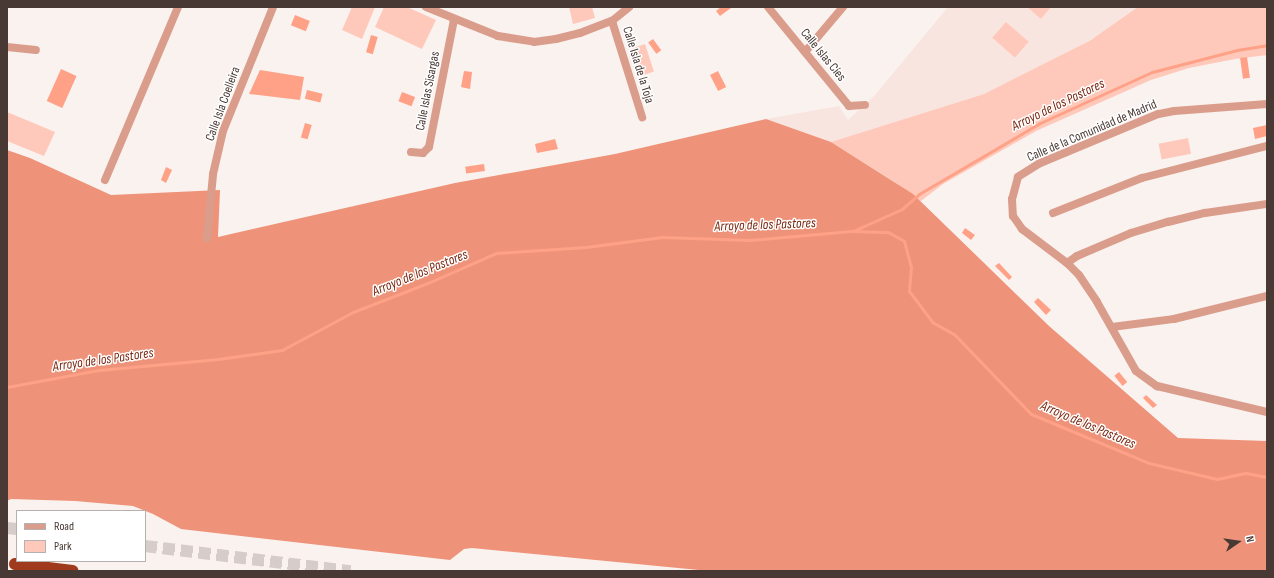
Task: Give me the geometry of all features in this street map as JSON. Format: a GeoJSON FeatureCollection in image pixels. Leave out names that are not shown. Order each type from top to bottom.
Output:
{"type":"FeatureCollection","features":[{"type":"Feature","properties":{"kind":"highway"},"geometry":{"type":"LineString","coordinates":[[15,564],[73,571]]}},
{"type":"Feature","properties":{"kind":"street"},"geometry":{"type":"LineString","coordinates":[[105,180],[178,7]]}},
{"type":"Feature","properties":{"kind":"street","name":"Calle Isla Coelleira"},"geometry":{"type":"LineString","coordinates":[[207,238],[213,174],[224,131],[273,7]]}},
{"type":"Feature","properties":{"kind":"street","name":"Calle Isla de la Toja"},"geometry":{"type":"LineString","coordinates":[[426,7],[498,36],[534,42],[556,39],[580,33],[612,20],[629,7]]}},
{"type":"Feature","properties":{"kind":"street","name":"Calle Islas Cíes"},"geometry":{"type":"LineString","coordinates":[[768,7],[849,106],[864,105]]}},
{"type":"Feature","properties":{"kind":"street"},"geometry":{"type":"LineString","coordinates":[[805,52],[843,7]]}},
{"type":"Feature","properties":{"kind":"street","name":"Calle Islas Sisargas"},"geometry":{"type":"LineString","coordinates":[[411,152],[423,153],[429,147],[454,19]]}},
{"type":"Feature","properties":{"kind":"street","name":"Calle Isla de la Toja"},"geometry":{"type":"LineString","coordinates":[[612,20],[642,117]]}},
{"type":"Feature","properties":{"kind":"street"},"geometry":{"type":"LineString","coordinates":[[7,47],[36,50]]}},
{"type":"Feature","properties":{"kind":"street","name":"Calle de la Comunidad de Madrid"},"geometry":{"type":"LineString","coordinates":[[1267,104],[1174,111],[1158,114],[1040,163],[1018,177],[1012,200],[1013,216],[1022,229],[1067,263],[1079,275],[1112,327],[1136,371],[1157,386],[1267,412]]}},
{"type":"Feature","properties":{"kind":"street"},"geometry":{"type":"LineString","coordinates":[[1053,213],[1142,178],[1267,146]]}},
{"type":"Feature","properties":{"kind":"street"},"geometry":{"type":"LineString","coordinates":[[1067,263],[1084,253],[1146,229],[1205,213],[1267,204]]}},
{"type":"Feature","properties":{"kind":"street"},"geometry":{"type":"LineString","coordinates":[[1112,327],[1174,319],[1267,296]]}},
{"type":"Feature","properties":{"kind":"shaded area"},"geometry":{"type":"Polygon","coordinates":[[[721,7],[731,8],[720,16],[716,11],[721,7]]]}},
{"type":"Feature","properties":{"kind":"shaded area"},"geometry":{"type":"Polygon","coordinates":[[[948,7],[1138,7],[1100,35],[984,94],[831,142],[766,119],[839,106],[848,120],[875,95],[948,7]]]}},
{"type":"Feature","properties":{"kind":"shaded area"},"geometry":{"type":"Polygon","coordinates":[[[295,15],[310,21],[306,31],[291,25],[295,15]]]}},
{"type":"Feature","properties":{"kind":"shaded area"},"geometry":{"type":"Polygon","coordinates":[[[371,35],[378,37],[373,54],[366,52],[371,35]]]}},
{"type":"Feature","properties":{"kind":"shaded area"},"geometry":{"type":"Polygon","coordinates":[[[653,39],[661,50],[656,54],[648,43],[653,39]]]}},
{"type":"Feature","properties":{"kind":"shaded area"},"geometry":{"type":"Polygon","coordinates":[[[1247,57],[1250,78],[1243,79],[1240,58],[1247,57]]]}},
{"type":"Feature","properties":{"kind":"shaded area"},"geometry":{"type":"Polygon","coordinates":[[[61,69],[77,76],[62,108],[47,101],[61,69]]]}},
{"type":"Feature","properties":{"kind":"shaded area"},"geometry":{"type":"Polygon","coordinates":[[[260,70],[304,77],[300,100],[249,94],[260,70]]]}},
{"type":"Feature","properties":{"kind":"shaded area"},"geometry":{"type":"Polygon","coordinates":[[[464,71],[472,72],[470,89],[461,87],[464,71]]]}},
{"type":"Feature","properties":{"kind":"shaded area"},"geometry":{"type":"Polygon","coordinates":[[[718,71],[726,87],[718,91],[710,75],[718,71]]]}},
{"type":"Feature","properties":{"kind":"shaded area"},"geometry":{"type":"Polygon","coordinates":[[[307,90],[323,94],[320,103],[305,99],[307,90]]]}},
{"type":"Feature","properties":{"kind":"shaded area"},"geometry":{"type":"Polygon","coordinates":[[[402,92],[415,97],[411,106],[398,101],[402,92]]]}},
{"type":"Feature","properties":{"kind":"shaded area"},"geometry":{"type":"Polygon","coordinates":[[[766,119],[831,142],[913,194],[1049,326],[1178,438],[1267,441],[1267,571],[709,571],[472,548],[464,549],[450,560],[181,529],[146,510],[133,506],[75,501],[11,499],[7,501],[7,150],[30,158],[111,195],[220,190],[218,237],[455,183],[615,154],[766,119]]]}},
{"type":"Feature","properties":{"kind":"shaded area"},"geometry":{"type":"Polygon","coordinates":[[[305,123],[312,125],[308,139],[301,137],[305,123]]]}},
{"type":"Feature","properties":{"kind":"shaded area"},"geometry":{"type":"Polygon","coordinates":[[[1267,125],[1267,136],[1255,139],[1253,128],[1267,125]]]}},
{"type":"Feature","properties":{"kind":"shaded area"},"geometry":{"type":"Polygon","coordinates":[[[555,139],[558,149],[537,153],[535,144],[555,139]]]}},
{"type":"Feature","properties":{"kind":"shaded area"},"geometry":{"type":"Polygon","coordinates":[[[484,164],[485,171],[466,174],[465,167],[484,164]]]}},
{"type":"Feature","properties":{"kind":"shaded area"},"geometry":{"type":"Polygon","coordinates":[[[166,167],[172,170],[166,183],[161,180],[166,167]]]}},
{"type":"Feature","properties":{"kind":"shaded area"},"geometry":{"type":"Polygon","coordinates":[[[965,228],[975,235],[971,240],[962,233],[965,228]]]}},
{"type":"Feature","properties":{"kind":"shaded area"},"geometry":{"type":"Polygon","coordinates":[[[999,263],[1012,277],[1009,280],[995,266],[999,263]]]}},
{"type":"Feature","properties":{"kind":"shaded area"},"geometry":{"type":"Polygon","coordinates":[[[1038,298],[1051,310],[1046,315],[1034,302],[1038,298]]]}},
{"type":"Feature","properties":{"kind":"shaded area"},"geometry":{"type":"Polygon","coordinates":[[[1119,372],[1127,382],[1123,386],[1114,376],[1119,372]]]}},
{"type":"Feature","properties":{"kind":"shaded area"},"geometry":{"type":"Polygon","coordinates":[[[1146,395],[1157,405],[1153,408],[1143,398],[1146,395]]]}},
{"type":"Feature","properties":{"kind":"green space"},"geometry":{"type":"Polygon","coordinates":[[[352,7],[375,7],[362,39],[342,30],[352,7]]]}},
{"type":"Feature","properties":{"kind":"green space"},"geometry":{"type":"Polygon","coordinates":[[[384,7],[407,7],[436,20],[422,49],[375,27],[384,7]]]}},
{"type":"Feature","properties":{"kind":"green space"},"geometry":{"type":"Polygon","coordinates":[[[569,7],[592,7],[595,18],[573,24],[569,7]]]}},
{"type":"Feature","properties":{"kind":"green space"},"geometry":{"type":"Polygon","coordinates":[[[1027,7],[1051,7],[1041,19],[1027,7]]]}},
{"type":"Feature","properties":{"kind":"green space"},"geometry":{"type":"Polygon","coordinates":[[[1138,7],[1267,7],[1267,55],[1235,59],[1189,68],[1151,80],[1036,131],[943,184],[921,201],[893,181],[831,142],[984,94],[1091,40],[1138,7]]]}},
{"type":"Feature","properties":{"kind":"green space"},"geometry":{"type":"Polygon","coordinates":[[[1006,22],[1029,42],[1015,58],[992,38],[1006,22]]]}},
{"type":"Feature","properties":{"kind":"green space"},"geometry":{"type":"Polygon","coordinates":[[[645,44],[654,72],[640,76],[631,49],[645,44]]]}},
{"type":"Feature","properties":{"kind":"green space"},"geometry":{"type":"Polygon","coordinates":[[[7,112],[55,132],[44,156],[7,141],[7,112]]]}},
{"type":"Feature","properties":{"kind":"green space"},"geometry":{"type":"Polygon","coordinates":[[[1188,138],[1191,154],[1162,159],[1159,144],[1188,138]]]}},
{"type":"Feature","properties":{"kind":"waterway","name":"Arroyo de los Pastores"},"geometry":{"type":"LineString","coordinates":[[853,231],[902,209],[919,194],[1040,123],[1152,72],[1237,50],[1267,45]]}},
{"type":"Feature","properties":{"kind":"waterway","name":"Arroyo de los Pastores"},"geometry":{"type":"LineString","coordinates":[[7,387],[99,370],[218,359],[282,350],[353,312],[430,282],[496,253],[586,247],[662,237],[749,240],[852,231],[888,232],[904,241],[911,267],[909,291],[932,322],[954,334],[1031,414],[1149,463],[1217,479],[1246,473],[1267,477]]}},
{"type":"Feature","properties":{"kind":"tunnel"},"geometry":{"type":"LineString","coordinates":[[7,528],[16,529]]}},
{"type":"Feature","properties":{"kind":"tunnel"},"geometry":{"type":"LineString","coordinates":[[146,546],[350,571]]}}]}
